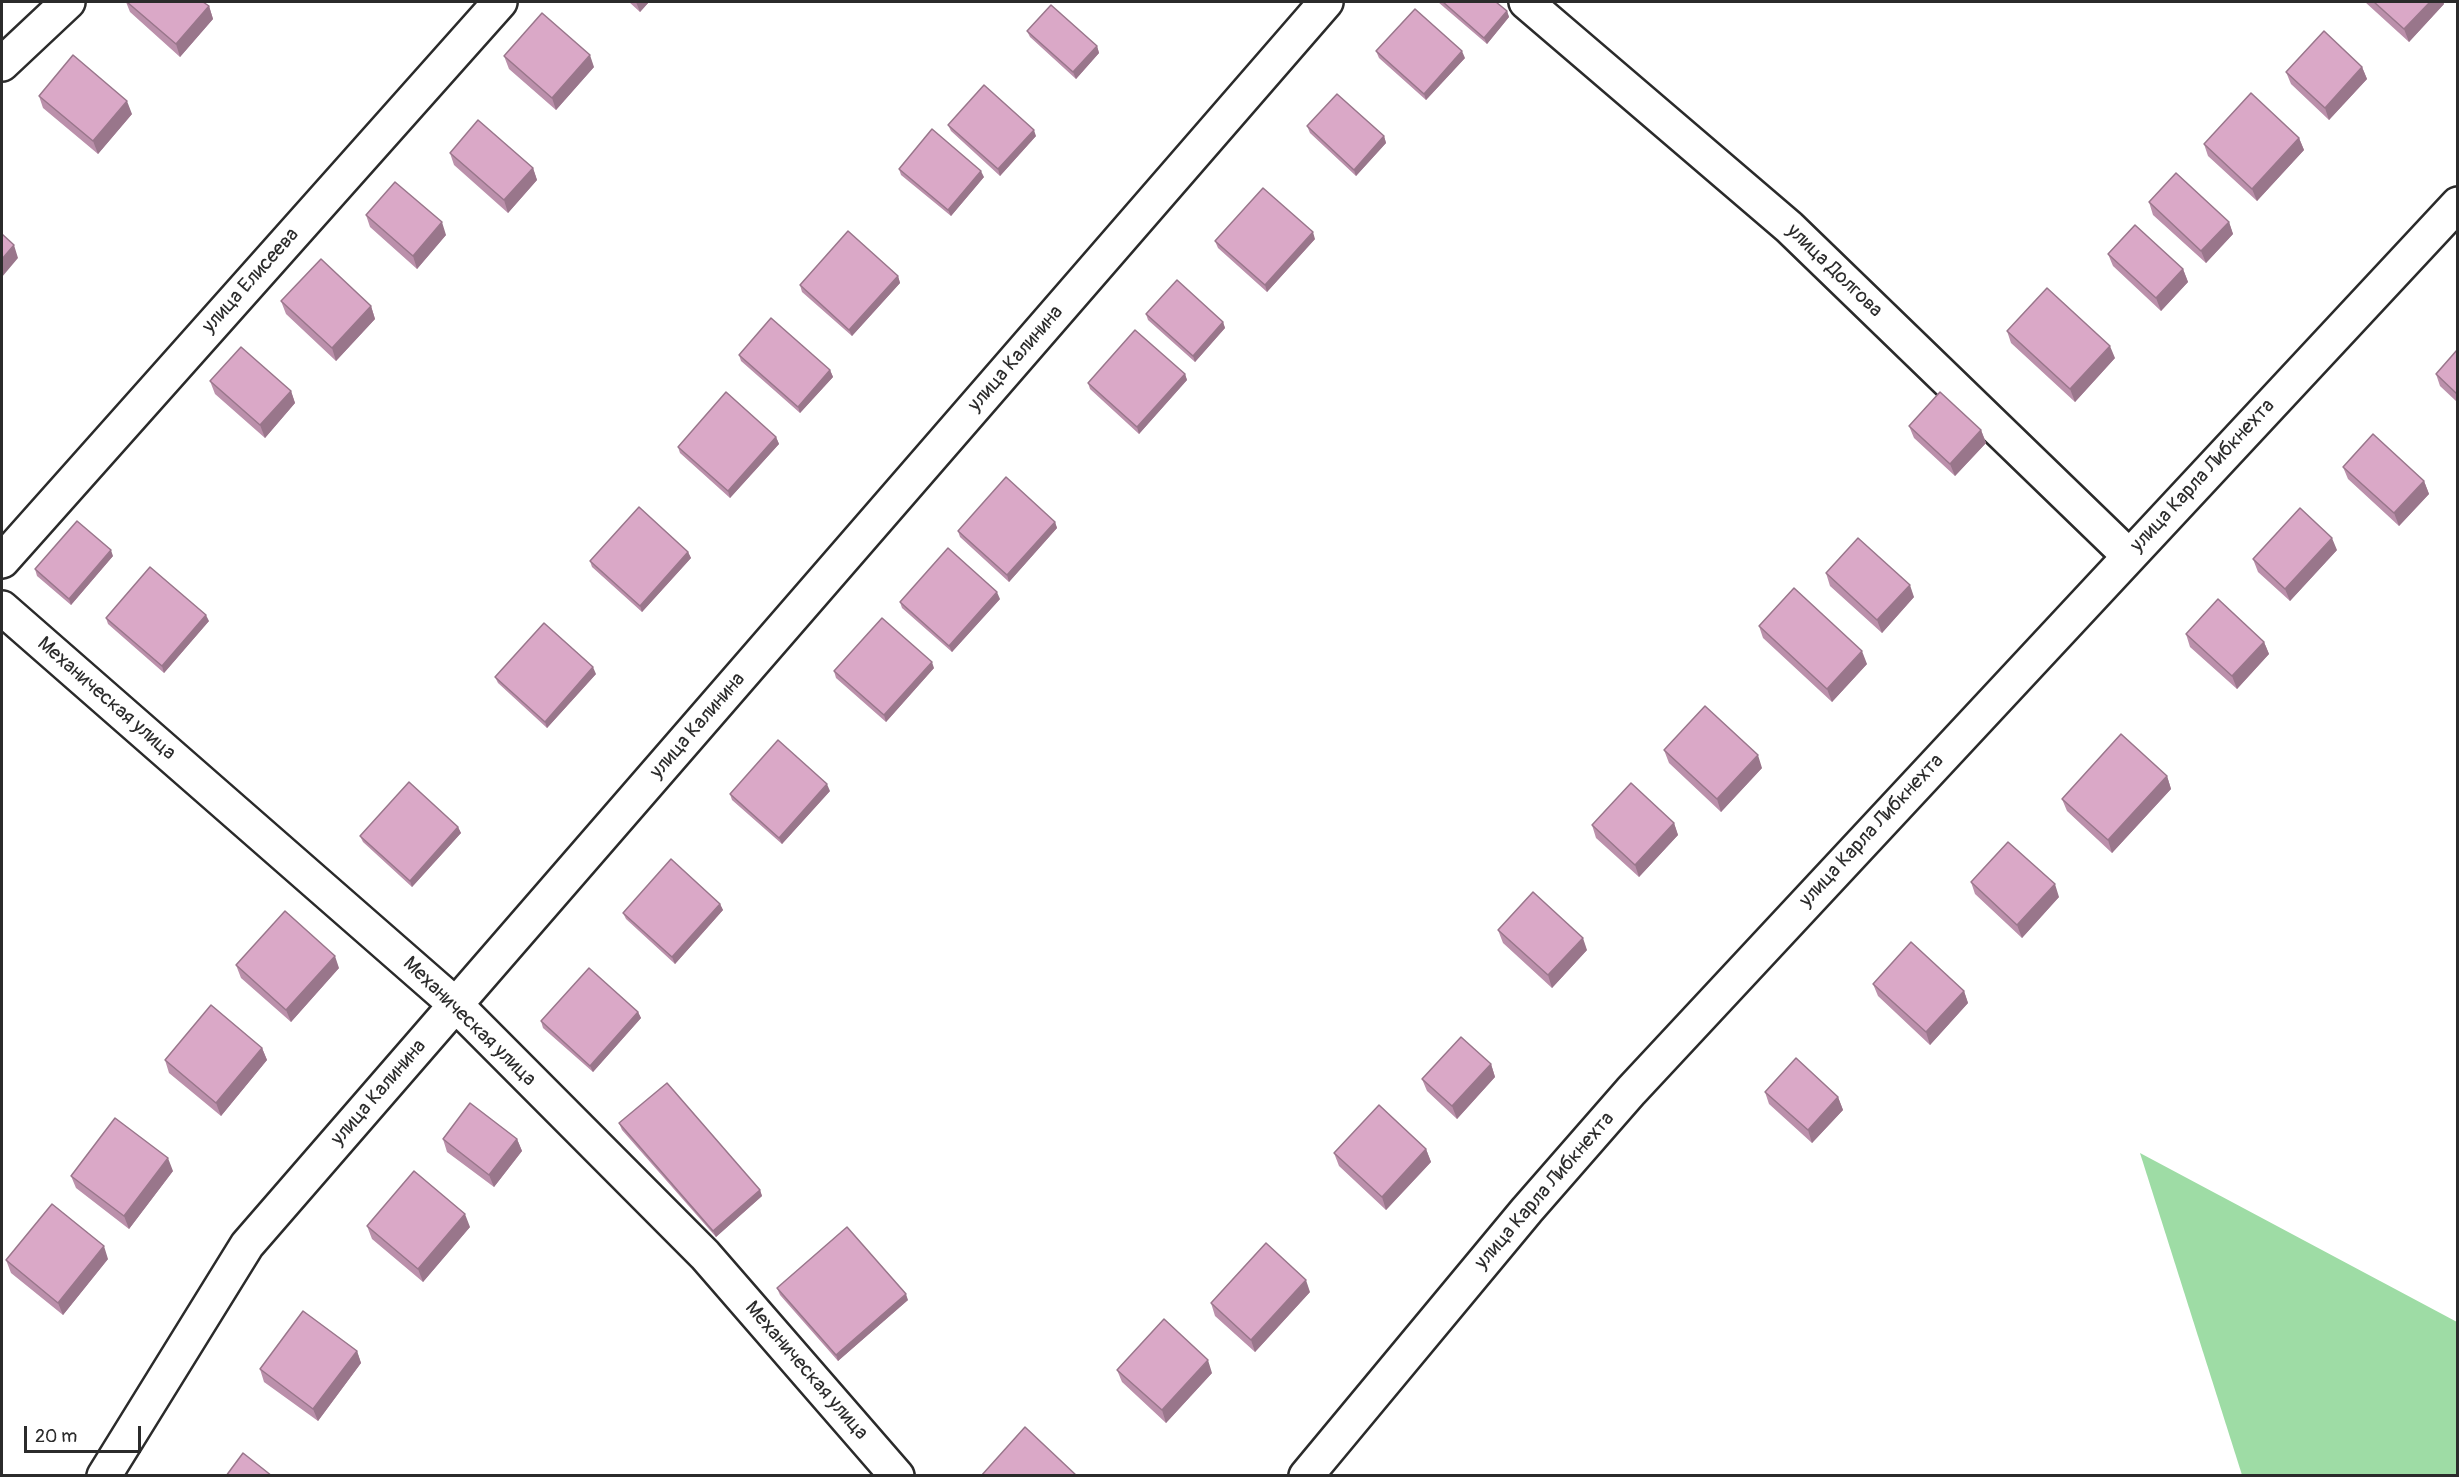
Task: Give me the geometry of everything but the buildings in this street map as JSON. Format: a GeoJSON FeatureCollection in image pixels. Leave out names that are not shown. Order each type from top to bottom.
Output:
{"type":"FeatureCollection","features":[{"type":"Feature","properties":{"kind":"street"},"geometry":{"type":"LineString","coordinates":[[2,64],[68,2]]}},
{"type":"Feature","properties":{"kind":"street","name":"улица Елисеева"},"geometry":{"type":"LineString","coordinates":[[2,561],[500,2]]}},
{"type":"Feature","properties":{"kind":"street","name":"улица Калинина"},"geometry":{"type":"LineString","coordinates":[[104,1476],[247,1245],[1326,2]]}},
{"type":"Feature","properties":{"kind":"street","name":"улица Долгова"},"geometry":{"type":"LineString","coordinates":[[1526,2],[1789,227],[2128,555]]}},
{"type":"Feature","properties":{"kind":"street","name":"улица Карла Либкнехта"},"geometry":{"type":"LineString","coordinates":[[1306,1476],[1527,1210],[1631,1091],[2457,204]]}},
{"type":"Feature","properties":{"kind":"street","name":"Механическая улица"},"geometry":{"type":"LineString","coordinates":[[2,608],[456,1005],[705,1255],[897,1476]]}},
{"type":"Feature","properties":{"kind":"green space"},"geometry":{"type":"Polygon","coordinates":[[[2140,1153],[2457,1322],[2457,1475],[2242,1475],[2140,1153]]]}}]}
